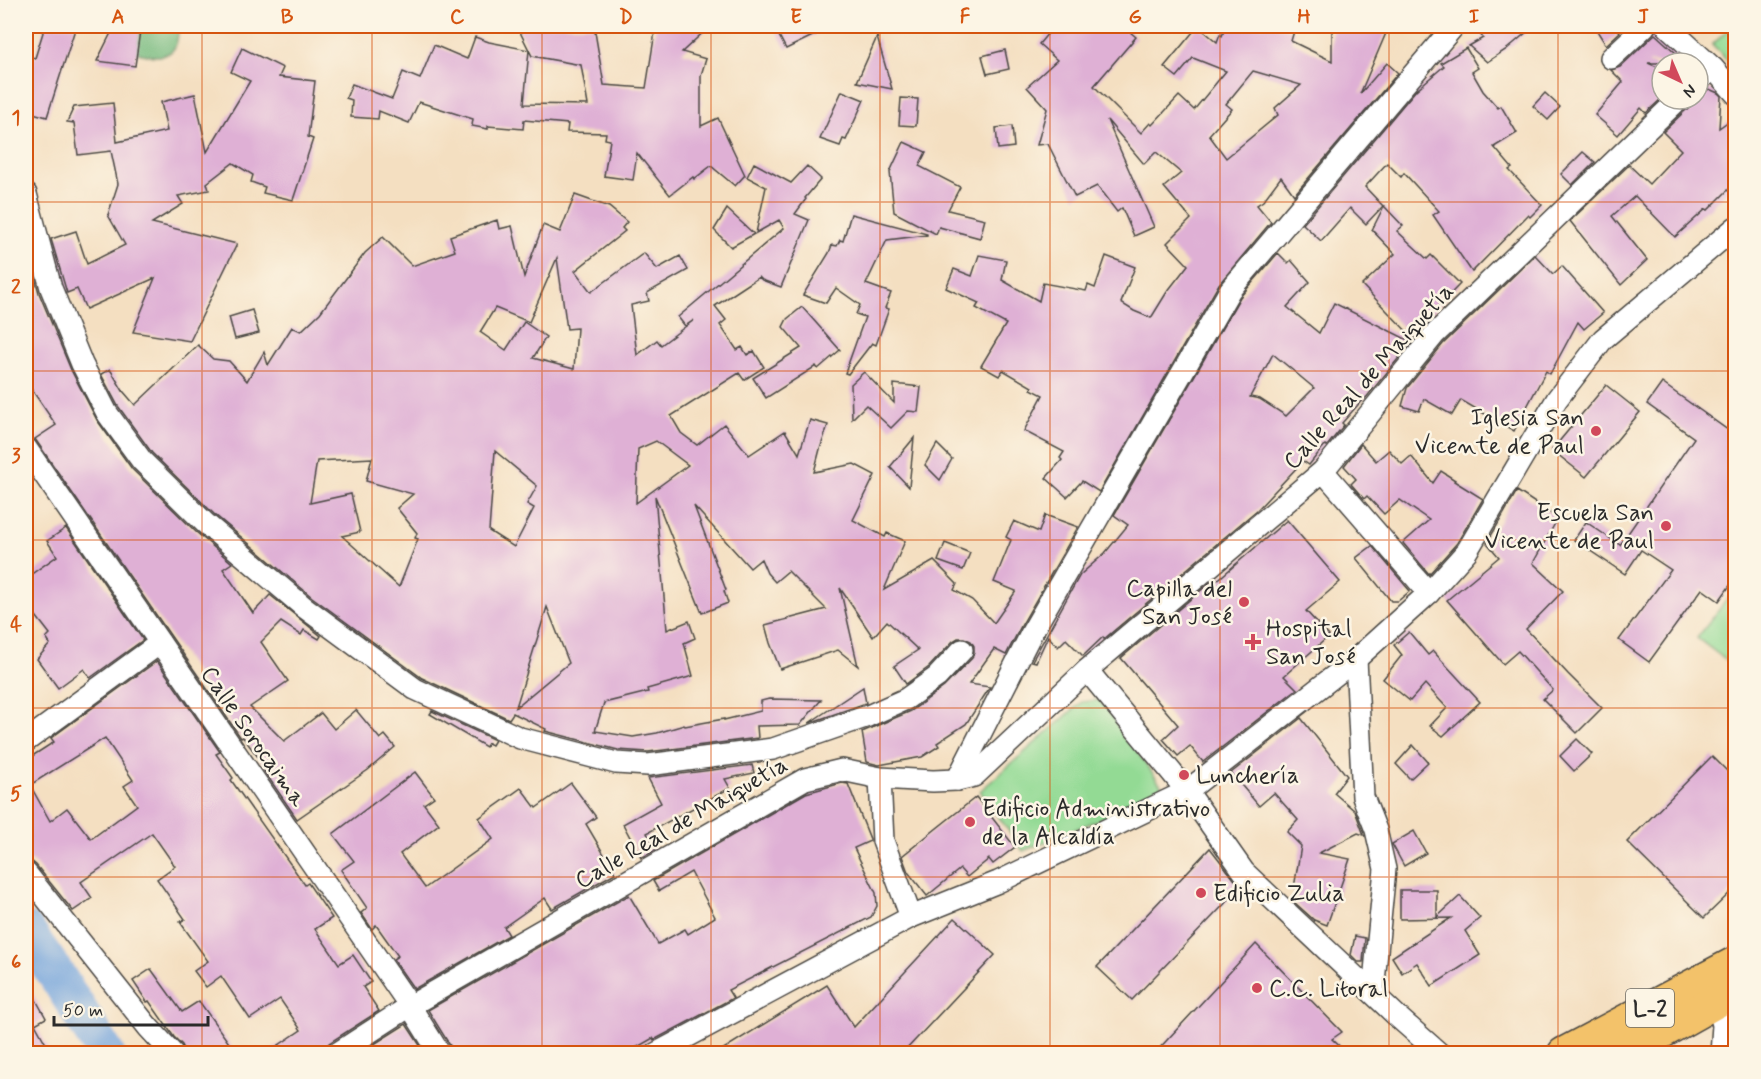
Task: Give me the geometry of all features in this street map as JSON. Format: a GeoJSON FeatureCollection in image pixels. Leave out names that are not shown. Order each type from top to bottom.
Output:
{"type":"FeatureCollection","features":[{"type":"Feature","properties":{"kind":"main road","name":"L-2"},"geometry":{"type":"LineString","coordinates":[[1564,1053],[1736,963]]}},
{"type":"Feature","properties":{"kind":"main road","name":"L-2"},"geometry":{"type":"LineString","coordinates":[[1622,1053],[1726,995]]}},
{"type":"Feature","properties":{"kind":"street"},"geometry":{"type":"LineString","coordinates":[[957,780],[1032,632],[1230,290],[1454,26]]}},
{"type":"Feature","properties":{"kind":"street"},"geometry":{"type":"LineString","coordinates":[[1611,58],[1645,26]]}},
{"type":"Feature","properties":{"kind":"street"},"geometry":{"type":"LineString","coordinates":[[1668,26],[1687,51]]}},
{"type":"Feature","properties":{"kind":"street"},"geometry":{"type":"LineString","coordinates":[[1710,78],[1736,94]]}},
{"type":"Feature","properties":{"kind":"street","name":"Calle Real de Maiquetía"},"geometry":{"type":"LineString","coordinates":[[336,1053],[410,1006],[805,779],[842,770],[880,778],[957,780],[974,776],[1087,670],[1323,471],[1434,335],[1667,111]]}},
{"type":"Feature","properties":{"kind":"street"},"geometry":{"type":"LineString","coordinates":[[26,194],[51,288],[82,364],[107,413],[142,461],[205,523],[304,607],[415,689],[520,738],[616,764],[648,765],[772,748],[868,716],[906,699],[937,677],[962,650]]}},
{"type":"Feature","properties":{"kind":"street"},"geometry":{"type":"LineString","coordinates":[[655,1053],[912,917],[998,882],[1187,791],[1356,659],[1429,593],[1467,551],[1557,399],[1603,339],[1736,226]]}},
{"type":"Feature","properties":{"kind":"street","name":"Calle Sorocaima"},"geometry":{"type":"LineString","coordinates":[[26,448],[440,1053]]}},
{"type":"Feature","properties":{"kind":"street"},"geometry":{"type":"LineString","coordinates":[[1323,471],[1429,593]]}},
{"type":"Feature","properties":{"kind":"street"},"geometry":{"type":"LineString","coordinates":[[26,741],[160,643]]}},
{"type":"Feature","properties":{"kind":"street"},"geometry":{"type":"LineString","coordinates":[[1356,659],[1363,797],[1376,830],[1385,869],[1373,992]]}},
{"type":"Feature","properties":{"kind":"street"},"geometry":{"type":"LineString","coordinates":[[1087,670],[1187,791],[1244,872],[1440,1053]]}},
{"type":"Feature","properties":{"kind":"street"},"geometry":{"type":"LineString","coordinates":[[880,778],[883,841],[912,917]]}},
{"type":"Feature","properties":{"kind":"street"},"geometry":{"type":"LineString","coordinates":[[26,873],[147,1027],[173,1053]]}},
{"type":"Feature","properties":{"kind":"street"},"geometry":{"type":"LineString","coordinates":[[1721,1053],[1726,995]]}},
{"type":"Feature","properties":{"kind":"green space"},"geometry":{"type":"Polygon","coordinates":[[[124,26],[180,26],[174,48],[165,55],[159,56],[134,52],[124,26]]]}},
{"type":"Feature","properties":{"kind":"green space"},"geometry":{"type":"Polygon","coordinates":[[[1732,26],[1735,26],[1735,69],[1712,45],[1732,26]]]}},
{"type":"Feature","properties":{"kind":"green space"},"geometry":{"type":"Polygon","coordinates":[[[1735,589],[1735,667],[1697,638],[1735,589]]]}},
{"type":"Feature","properties":{"kind":"green space"},"geometry":{"type":"Polygon","coordinates":[[[1100,700],[1166,792],[1023,851],[980,791],[1082,702],[1100,700]]]}},
{"type":"Feature","properties":{"kind":"building"},"geometry":{"type":"Polygon","coordinates":[[[45,26],[76,26],[47,117],[26,111],[26,56],[35,58],[45,26]]]}},
{"type":"Feature","properties":{"kind":"building"},"geometry":{"type":"Polygon","coordinates":[[[517,26],[594,26],[604,85],[646,88],[656,26],[710,26],[682,52],[706,59],[701,75],[701,126],[718,118],[745,175],[735,186],[711,166],[670,195],[637,153],[633,180],[604,176],[610,140],[605,139],[606,133],[567,132],[568,124],[524,120],[523,129],[488,126],[488,129],[472,126],[473,119],[419,102],[409,123],[379,111],[378,119],[351,117],[352,100],[346,98],[352,84],[392,99],[403,72],[420,79],[434,45],[467,59],[475,37],[529,50],[517,26]],[[529,50],[524,104],[588,105],[581,65],[532,56],[529,50]]]}},
{"type":"Feature","properties":{"kind":"building"},"geometry":{"type":"Polygon","coordinates":[[[785,26],[833,26],[786,49],[776,30],[785,26]]]}},
{"type":"Feature","properties":{"kind":"building"},"geometry":{"type":"Polygon","coordinates":[[[1054,26],[1123,26],[1136,37],[1094,86],[1141,133],[1150,123],[1152,125],[1179,96],[1194,110],[1226,71],[1193,58],[1177,77],[1164,67],[1198,26],[1217,42],[1226,26],[1275,26],[1294,31],[1291,41],[1332,61],[1332,26],[1389,26],[1360,94],[1387,63],[1398,73],[1294,195],[1281,177],[1263,201],[1257,205],[1271,222],[1219,284],[1099,492],[1082,481],[1067,497],[1046,478],[1062,460],[1060,458],[1064,452],[1024,431],[1043,395],[1003,370],[999,376],[981,366],[1006,324],[976,308],[979,303],[946,288],[954,269],[972,276],[979,255],[1006,260],[1002,280],[1039,301],[1043,283],[1086,291],[1088,285],[1095,288],[1106,256],[1135,267],[1121,303],[1151,318],[1188,265],[1167,243],[1191,219],[1164,187],[1181,173],[1156,152],[1144,164],[1107,120],[1154,227],[1134,236],[1122,208],[1117,212],[1097,186],[1075,197],[1048,144],[1037,145],[1047,109],[1027,87],[1057,60],[1039,44],[1054,26]],[[1253,71],[1226,104],[1232,109],[1209,135],[1226,158],[1278,115],[1275,108],[1301,85],[1253,71]]]}},
{"type":"Feature","properties":{"kind":"building"},"geometry":{"type":"Polygon","coordinates":[[[1474,26],[1534,26],[1507,49],[1487,62],[1469,46],[1483,38],[1474,26]]]}},
{"type":"Feature","properties":{"kind":"building"},"geometry":{"type":"Polygon","coordinates":[[[1594,26],[1616,26],[1620,32],[1606,45],[1594,26]]]}},
{"type":"Feature","properties":{"kind":"building"},"geometry":{"type":"Polygon","coordinates":[[[114,27],[140,31],[135,66],[97,61],[114,27]]]}},
{"type":"Feature","properties":{"kind":"building"},"geometry":{"type":"Polygon","coordinates":[[[1655,34],[1674,51],[1650,51],[1650,63],[1648,63],[1650,64],[1650,109],[1646,113],[1641,108],[1618,135],[1595,115],[1623,82],[1611,70],[1620,67],[1655,34]]]}},
{"type":"Feature","properties":{"kind":"building"},"geometry":{"type":"Polygon","coordinates":[[[877,37],[892,89],[857,82],[877,37]]]}},
{"type":"Feature","properties":{"kind":"building"},"geometry":{"type":"Polygon","coordinates":[[[242,48],[283,68],[279,77],[315,81],[308,137],[313,139],[293,200],[263,193],[265,187],[251,182],[253,175],[233,163],[207,183],[209,190],[178,196],[183,204],[152,223],[237,244],[190,341],[133,332],[155,278],[86,309],[77,289],[67,293],[51,239],[76,231],[87,264],[125,245],[108,215],[118,184],[111,151],[78,155],[74,123],[67,122],[74,107],[113,103],[117,142],[167,131],[161,102],[195,94],[207,152],[250,81],[231,72],[242,48]]]}},
{"type":"Feature","properties":{"kind":"building"},"geometry":{"type":"Polygon","coordinates":[[[1466,48],[1478,68],[1472,72],[1483,91],[1498,108],[1501,106],[1517,133],[1494,147],[1512,168],[1509,170],[1542,205],[1530,217],[1528,215],[1472,272],[1433,215],[1439,211],[1404,173],[1401,177],[1387,163],[1365,187],[1383,206],[1366,224],[1350,208],[1321,241],[1303,224],[1416,90],[1444,66],[1441,63],[1466,48]]]}},
{"type":"Feature","properties":{"kind":"building"},"geometry":{"type":"Polygon","coordinates":[[[1005,50],[1009,69],[987,74],[982,56],[1005,50]]]}},
{"type":"Feature","properties":{"kind":"building"},"geometry":{"type":"Polygon","coordinates":[[[1710,89],[1718,93],[1721,96],[1719,128],[1736,116],[1736,182],[1708,210],[1706,209],[1675,237],[1635,196],[1612,216],[1647,260],[1621,285],[1570,221],[1629,165],[1649,184],[1681,150],[1663,132],[1685,111],[1710,111],[1710,89]]]}},
{"type":"Feature","properties":{"kind":"building"},"geometry":{"type":"Polygon","coordinates":[[[842,91],[864,100],[846,140],[843,139],[840,146],[820,139],[842,91]]]}},
{"type":"Feature","properties":{"kind":"building"},"geometry":{"type":"Polygon","coordinates":[[[1545,93],[1560,107],[1548,120],[1533,106],[1545,93]]]}},
{"type":"Feature","properties":{"kind":"building"},"geometry":{"type":"Polygon","coordinates":[[[901,98],[918,99],[916,126],[899,125],[901,98]]]}},
{"type":"Feature","properties":{"kind":"building"},"geometry":{"type":"Polygon","coordinates":[[[1012,126],[1014,147],[998,149],[996,128],[1012,126]]]}},
{"type":"Feature","properties":{"kind":"building"},"geometry":{"type":"Polygon","coordinates":[[[904,142],[926,152],[919,166],[960,187],[948,210],[985,219],[980,238],[939,227],[936,234],[894,212],[890,172],[904,142]]]}},
{"type":"Feature","properties":{"kind":"building"},"geometry":{"type":"Polygon","coordinates":[[[1583,152],[1595,162],[1572,185],[1561,174],[1583,152]]]}},
{"type":"Feature","properties":{"kind":"building"},"geometry":{"type":"Polygon","coordinates":[[[754,163],[791,183],[807,166],[821,179],[795,214],[809,220],[781,287],[759,277],[715,306],[726,320],[720,325],[737,350],[742,347],[747,355],[754,351],[764,367],[744,380],[739,373],[671,416],[681,433],[697,445],[724,424],[749,455],[785,431],[799,454],[810,420],[828,425],[814,472],[854,464],[875,475],[853,520],[885,537],[887,533],[905,541],[884,590],[934,561],[957,584],[954,590],[972,600],[994,623],[1016,591],[994,582],[1011,540],[1006,537],[1014,521],[1039,532],[1045,515],[1078,527],[1006,655],[994,649],[969,684],[990,687],[966,724],[937,743],[939,746],[922,757],[879,765],[867,762],[862,732],[911,711],[944,687],[972,658],[974,646],[971,641],[958,638],[953,641],[929,667],[906,684],[894,666],[918,650],[887,621],[873,637],[840,588],[858,666],[838,650],[780,669],[765,625],[826,609],[788,571],[775,582],[767,573],[761,559],[750,568],[694,506],[726,590],[724,591],[728,603],[702,613],[655,496],[667,630],[689,621],[695,638],[684,643],[693,676],[647,689],[648,692],[604,703],[595,731],[633,737],[761,711],[761,701],[769,699],[821,700],[800,725],[757,726],[758,738],[648,752],[618,750],[545,731],[546,729],[513,713],[509,719],[422,678],[312,597],[214,514],[152,453],[118,406],[101,374],[110,369],[123,391],[135,405],[198,345],[213,359],[229,361],[247,381],[264,352],[268,365],[292,327],[301,331],[320,313],[365,253],[383,237],[412,266],[455,251],[450,236],[497,220],[499,229],[512,226],[524,277],[543,225],[560,232],[575,195],[609,207],[627,222],[622,228],[625,231],[575,271],[591,292],[644,253],[657,269],[680,256],[688,270],[647,293],[649,301],[631,305],[637,355],[657,340],[661,345],[694,320],[685,326],[678,317],[784,228],[779,220],[756,233],[766,187],[747,177],[754,163]],[[557,258],[529,322],[495,308],[480,332],[506,350],[524,322],[546,337],[533,358],[574,369],[577,328],[567,329],[557,258]],[[656,441],[638,449],[636,503],[688,465],[656,441]],[[495,451],[489,531],[514,547],[534,508],[527,504],[537,486],[495,451]],[[372,458],[317,461],[310,503],[351,494],[360,532],[342,536],[399,587],[418,539],[415,538],[417,533],[397,508],[413,494],[366,481],[372,458]],[[547,607],[516,707],[569,663],[547,607]]]}},
{"type":"Feature","properties":{"kind":"building"},"geometry":{"type":"Polygon","coordinates":[[[1384,206],[1403,226],[1397,231],[1427,259],[1431,255],[1460,284],[1426,319],[1429,322],[1414,339],[1362,285],[1395,254],[1372,230],[1384,206]]]}},
{"type":"Feature","properties":{"kind":"building"},"geometry":{"type":"Polygon","coordinates":[[[727,209],[754,234],[731,247],[714,230],[727,209]]]}},
{"type":"Feature","properties":{"kind":"building"},"geometry":{"type":"Polygon","coordinates":[[[851,214],[927,235],[887,240],[866,284],[891,293],[885,308],[889,309],[876,345],[872,343],[848,374],[845,373],[865,317],[856,314],[860,305],[836,288],[826,303],[803,295],[832,245],[837,246],[840,240],[843,241],[851,214]]]}},
{"type":"Feature","properties":{"kind":"building"},"geometry":{"type":"Polygon","coordinates":[[[26,247],[39,293],[71,370],[97,420],[132,469],[196,532],[232,563],[223,569],[253,613],[270,595],[321,636],[319,639],[304,630],[301,635],[281,622],[261,642],[288,681],[250,707],[284,741],[321,713],[334,729],[356,710],[380,739],[385,735],[395,747],[368,770],[297,819],[264,771],[267,769],[243,737],[241,738],[35,439],[56,425],[32,390],[26,394],[26,247]]]}},
{"type":"Feature","properties":{"kind":"building"},"geometry":{"type":"Polygon","coordinates":[[[1278,253],[1288,263],[1291,260],[1310,282],[1287,307],[1319,333],[1334,303],[1412,342],[1309,465],[1303,461],[1257,510],[1104,639],[1103,637],[1083,656],[1066,639],[1058,647],[1048,636],[1036,662],[1032,661],[1080,575],[1105,553],[1128,525],[1114,515],[1240,297],[1278,253]],[[1273,354],[1250,397],[1260,399],[1286,416],[1314,388],[1273,354]]]}},
{"type":"Feature","properties":{"kind":"building"},"geometry":{"type":"Polygon","coordinates":[[[1535,255],[1553,274],[1562,266],[1603,313],[1584,329],[1578,322],[1550,374],[1546,371],[1514,431],[1461,400],[1452,415],[1424,399],[1419,411],[1402,406],[1407,388],[1443,344],[1535,255]]]}},
{"type":"Feature","properties":{"kind":"building"},"geometry":{"type":"Polygon","coordinates":[[[802,307],[840,350],[818,369],[816,366],[766,398],[753,378],[801,348],[783,327],[787,319],[802,307]]]}},
{"type":"Feature","properties":{"kind":"building"},"geometry":{"type":"Polygon","coordinates":[[[252,310],[259,333],[235,339],[229,317],[252,310]]]}},
{"type":"Feature","properties":{"kind":"building"},"geometry":{"type":"Polygon","coordinates":[[[864,372],[894,403],[894,384],[921,387],[918,412],[908,411],[891,428],[866,405],[852,419],[851,384],[864,372]]]}},
{"type":"Feature","properties":{"kind":"building"},"geometry":{"type":"Polygon","coordinates":[[[1662,383],[1736,436],[1736,577],[1719,601],[1702,589],[1649,662],[1619,640],[1671,570],[1641,550],[1625,574],[1574,540],[1586,522],[1620,545],[1694,438],[1647,404],[1662,383]]]}},
{"type":"Feature","properties":{"kind":"building","name":"Iglesia San Vicente de Paul"},"geometry":{"type":"Polygon","coordinates":[[[1606,385],[1640,412],[1586,477],[1552,450],[1606,385]]]}},
{"type":"Feature","properties":{"kind":"building"},"geometry":{"type":"Polygon","coordinates":[[[914,438],[909,487],[890,467],[914,438]]]}},
{"type":"Feature","properties":{"kind":"building"},"geometry":{"type":"Polygon","coordinates":[[[937,444],[952,459],[940,480],[925,465],[937,444]]]}},
{"type":"Feature","properties":{"kind":"building"},"geometry":{"type":"Polygon","coordinates":[[[1361,444],[1376,461],[1389,450],[1402,464],[1411,456],[1433,483],[1441,471],[1483,499],[1457,543],[1429,574],[1403,543],[1429,520],[1400,500],[1384,514],[1367,496],[1364,499],[1351,484],[1356,479],[1344,466],[1361,444]]]}},
{"type":"Feature","properties":{"kind":"building"},"geometry":{"type":"Polygon","coordinates":[[[1517,491],[1558,518],[1533,563],[1563,591],[1526,629],[1602,708],[1577,733],[1543,699],[1553,690],[1518,651],[1503,664],[1447,600],[1499,557],[1487,543],[1517,491]]]}},
{"type":"Feature","properties":{"kind":"building","name":"Hospital San José"},"geometry":{"type":"Polygon","coordinates":[[[1287,520],[1340,582],[1306,611],[1329,636],[1284,676],[1297,689],[1203,762],[1190,746],[1178,756],[1163,739],[1178,725],[1121,658],[1287,520]]]}},
{"type":"Feature","properties":{"kind":"building"},"geometry":{"type":"Polygon","coordinates":[[[66,528],[143,640],[90,678],[84,669],[58,688],[37,659],[50,644],[46,638],[50,634],[26,603],[26,578],[57,556],[47,541],[66,528]]]}},
{"type":"Feature","properties":{"kind":"building"},"geometry":{"type":"Polygon","coordinates":[[[945,543],[970,553],[963,570],[938,561],[945,543]]]}},
{"type":"Feature","properties":{"kind":"building"},"geometry":{"type":"Polygon","coordinates":[[[1372,546],[1410,591],[1398,601],[1391,601],[1356,558],[1372,546]]]}},
{"type":"Feature","properties":{"kind":"building"},"geometry":{"type":"Polygon","coordinates":[[[1409,632],[1428,655],[1433,651],[1480,702],[1443,736],[1430,726],[1447,708],[1425,684],[1410,701],[1383,679],[1402,655],[1394,645],[1409,632]]]}},
{"type":"Feature","properties":{"kind":"building"},"geometry":{"type":"Polygon","coordinates":[[[157,661],[220,752],[216,754],[233,778],[231,780],[305,885],[308,883],[332,918],[315,929],[339,964],[353,955],[371,982],[363,987],[379,1011],[329,1043],[323,1053],[267,1053],[301,1030],[280,999],[250,1019],[221,976],[206,987],[194,971],[208,961],[180,922],[185,919],[157,879],[175,866],[152,833],[81,882],[92,898],[73,911],[36,865],[26,860],[26,760],[54,742],[51,738],[157,661]],[[105,738],[30,785],[50,821],[67,808],[91,839],[137,805],[124,786],[133,780],[105,738]]]}},
{"type":"Feature","properties":{"kind":"building"},"geometry":{"type":"Polygon","coordinates":[[[863,687],[866,703],[809,723],[863,687]]]}},
{"type":"Feature","properties":{"kind":"building"},"geometry":{"type":"Polygon","coordinates":[[[432,711],[495,740],[492,745],[488,743],[486,747],[430,714],[432,711]]]}},
{"type":"Feature","properties":{"kind":"building"},"geometry":{"type":"Polygon","coordinates":[[[1301,718],[1347,776],[1334,793],[1355,811],[1364,835],[1358,833],[1319,853],[1350,859],[1327,925],[1314,920],[1294,902],[1298,889],[1294,888],[1301,846],[1287,832],[1298,820],[1274,793],[1259,806],[1231,773],[1301,718]]]}},
{"type":"Feature","properties":{"kind":"building"},"geometry":{"type":"Polygon","coordinates":[[[1577,739],[1592,754],[1574,771],[1560,756],[1577,739]]]}},
{"type":"Feature","properties":{"kind":"building"},"geometry":{"type":"Polygon","coordinates":[[[1413,745],[1428,762],[1410,779],[1396,764],[1413,745]]]}},
{"type":"Feature","properties":{"kind":"building"},"geometry":{"type":"Polygon","coordinates":[[[1712,756],[1736,780],[1736,887],[1704,918],[1627,842],[1712,756]]]}},
{"type":"Feature","properties":{"kind":"building"},"geometry":{"type":"Polygon","coordinates":[[[752,765],[754,773],[725,779],[730,788],[647,833],[656,850],[641,858],[623,824],[661,803],[648,778],[752,765]]]}},
{"type":"Feature","properties":{"kind":"building"},"geometry":{"type":"Polygon","coordinates":[[[415,772],[434,797],[424,804],[439,824],[400,854],[425,888],[493,839],[479,818],[521,788],[536,808],[571,783],[596,817],[586,824],[615,873],[552,909],[545,898],[504,927],[509,935],[414,989],[393,959],[398,956],[376,925],[372,929],[361,913],[367,908],[341,870],[354,861],[333,834],[415,772]]]}},
{"type":"Feature","properties":{"kind":"building"},"geometry":{"type":"Polygon","coordinates":[[[842,783],[848,784],[870,839],[854,848],[876,893],[877,906],[871,917],[728,990],[733,998],[627,1053],[453,1053],[428,1010],[629,895],[658,944],[685,929],[688,934],[715,917],[691,872],[659,891],[653,881],[806,793],[842,783]]]}},
{"type":"Feature","properties":{"kind":"building","name":"Edificio Administrativo de la Alcaldía"},"geometry":{"type":"Polygon","coordinates":[[[976,797],[1015,847],[993,864],[989,859],[967,877],[960,869],[927,896],[908,872],[902,856],[976,797]]]}},
{"type":"Feature","properties":{"kind":"building"},"geometry":{"type":"Polygon","coordinates":[[[1414,831],[1426,853],[1404,866],[1392,844],[1414,831]]]}},
{"type":"Feature","properties":{"kind":"building"},"geometry":{"type":"Polygon","coordinates":[[[1210,848],[1241,887],[1132,1000],[1097,967],[1210,848]]]}},
{"type":"Feature","properties":{"kind":"building"},"geometry":{"type":"Polygon","coordinates":[[[1400,890],[1437,890],[1437,917],[1460,896],[1480,918],[1465,931],[1480,955],[1432,986],[1417,963],[1402,973],[1392,957],[1451,918],[1400,919],[1400,890]]]}},
{"type":"Feature","properties":{"kind":"building"},"geometry":{"type":"Polygon","coordinates":[[[955,918],[995,955],[903,1053],[717,1053],[827,985],[854,1027],[955,918]]]}},
{"type":"Feature","properties":{"kind":"building"},"geometry":{"type":"Polygon","coordinates":[[[1355,936],[1365,938],[1363,962],[1358,962],[1351,955],[1355,936]]]}},
{"type":"Feature","properties":{"kind":"building","name":"C.C. Litoral"},"geometry":{"type":"Polygon","coordinates":[[[1256,944],[1342,1032],[1332,1039],[1347,1053],[1155,1053],[1256,944]]]}},
{"type":"Feature","properties":{"kind":"building"},"geometry":{"type":"Polygon","coordinates":[[[151,969],[182,1012],[199,1001],[236,1053],[186,1053],[133,981],[151,969]]]}},
{"type":"Feature","properties":{"kind":"building"},"geometry":{"type":"Polygon","coordinates":[[[26,982],[46,1018],[35,1024],[51,1053],[26,1053],[26,982]]]}},
{"type":"Feature","properties":{"kind":"building"},"geometry":{"type":"Polygon","coordinates":[[[406,1024],[425,1053],[360,1053],[406,1024]]]}},
{"type":"Feature","properties":{"kind":"waterway"},"geometry":{"type":"LineString","coordinates":[[26,931],[106,1054]]}},
{"type":"Feature","properties":{"kind":"place","name":"Iglesia San Vicente de Paul"},"geometry":{"type":"Point","coordinates":[1596,431]}},
{"type":"Feature","properties":{"kind":"place","name":"Escuela San Vicente de Paul"},"geometry":{"type":"Point","coordinates":[1666,526]}},
{"type":"Feature","properties":{"kind":"place","name":"Capilla del San José"},"geometry":{"type":"Point","coordinates":[1244,602]}},
{"type":"Feature","properties":{"kind":"place","name":"Hospital San José"},"geometry":{"type":"Point","coordinates":[1253,642]}},
{"type":"Feature","properties":{"kind":"place","name":"Lunchería"},"geometry":{"type":"Point","coordinates":[1184,775]}},
{"type":"Feature","properties":{"kind":"place","name":"Edificio Administrativo de la Alcaldía"},"geometry":{"type":"Point","coordinates":[970,822]}},
{"type":"Feature","properties":{"kind":"place","name":"Edificio Zulia"},"geometry":{"type":"Point","coordinates":[1201,893]}},
{"type":"Feature","properties":{"kind":"place","name":"C.C. Litoral"},"geometry":{"type":"Point","coordinates":[1257,988]}}]}
